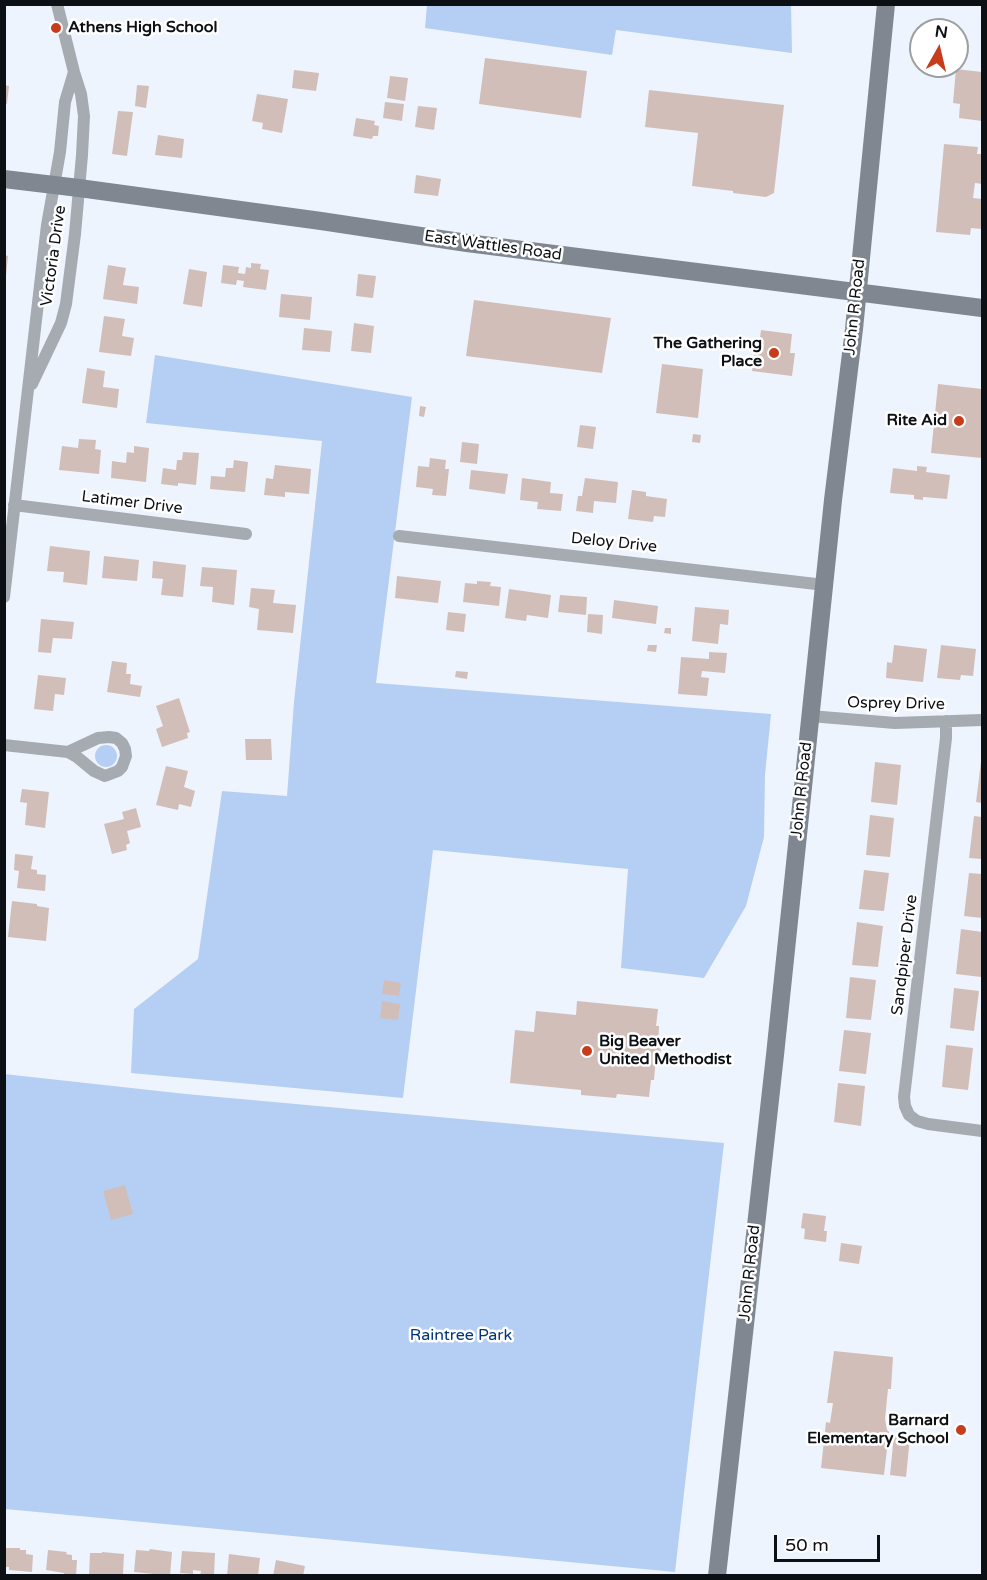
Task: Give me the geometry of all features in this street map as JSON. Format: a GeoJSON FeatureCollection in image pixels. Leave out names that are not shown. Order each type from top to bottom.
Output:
{"type":"FeatureCollection","features":[{"type":"Feature","properties":{"kind":"main road","name":"John R Road"},"geometry":{"type":"LineString","coordinates":[[717,1575],[780,1011],[886,4]]}},
{"type":"Feature","properties":{"kind":"main road","name":"East Wattles Road"},"geometry":{"type":"LineString","coordinates":[[4,179],[467,243],[982,308]]}},
{"type":"Feature","properties":{"kind":"street","name":"Victoria Drive"},"geometry":{"type":"LineString","coordinates":[[27,393],[61,323],[67,293],[79,188],[84,116],[81,94],[57,4]]}},
{"type":"Feature","properties":{"kind":"street","name":"Victoria Drive"},"geometry":{"type":"LineString","coordinates":[[4,597],[47,225],[60,152],[65,102],[74,72]]}},
{"type":"Feature","properties":{"kind":"street","name":"Latimer Drive"},"geometry":{"type":"LineString","coordinates":[[14,505],[246,534]]}},
{"type":"Feature","properties":{"kind":"street","name":"Deloy Drive"},"geometry":{"type":"LineString","coordinates":[[399,536],[825,585]]}},
{"type":"Feature","properties":{"kind":"street","name":"Osprey Drive"},"geometry":{"type":"LineString","coordinates":[[810,716],[895,723],[982,720]]}},
{"type":"Feature","properties":{"kind":"street","name":"Sandpiper Drive"},"geometry":{"type":"LineString","coordinates":[[946,722],[904,1097],[909,1115],[917,1121],[982,1131]]}},
{"type":"Feature","properties":{"kind":"street"},"geometry":{"type":"LineString","coordinates":[[4,745],[68,752]]}},
{"type":"Feature","properties":{"kind":"green space"},"geometry":{"type":"Polygon","coordinates":[[[427,5],[791,5],[792,53],[616,30],[612,55],[425,28],[427,5]]]}},
{"type":"Feature","properties":{"kind":"green space"},"geometry":{"type":"Polygon","coordinates":[[[155,355],[412,397],[376,683],[771,714],[765,775],[764,837],[746,906],[704,978],[621,968],[628,869],[433,850],[403,1098],[131,1073],[134,1009],[198,959],[222,791],[287,796],[294,702],[322,441],[146,423],[155,355]]]}},
{"type":"Feature","properties":{"kind":"green space"},"geometry":{"type":"Polygon","coordinates":[[[106,745],[116,752],[117,756],[110,766],[106,767],[96,760],[95,756],[102,746],[106,745]]]}},
{"type":"Feature","properties":{"kind":"green space","name":"Raintree Park"},"geometry":{"type":"Polygon","coordinates":[[[4,1074],[186,1094],[724,1143],[675,1572],[5,1509],[4,1074]]]}},
{"type":"Feature","properties":{"kind":"building"},"geometry":{"type":"Polygon","coordinates":[[[485,58],[587,71],[581,118],[479,104],[485,58]]]}},
{"type":"Feature","properties":{"kind":"building"},"geometry":{"type":"Polygon","coordinates":[[[294,70],[319,73],[316,91],[292,88],[294,70]]]}},
{"type":"Feature","properties":{"kind":"building"},"geometry":{"type":"Polygon","coordinates":[[[969,70],[982,72],[982,121],[959,118],[960,104],[953,103],[955,78],[969,78],[969,70]]]}},
{"type":"Feature","properties":{"kind":"building"},"geometry":{"type":"Polygon","coordinates":[[[390,76],[408,78],[405,101],[387,98],[390,76]]]}},
{"type":"Feature","properties":{"kind":"building"},"geometry":{"type":"Polygon","coordinates":[[[4,85],[9,86],[7,104],[4,103],[4,85]]]}},
{"type":"Feature","properties":{"kind":"building"},"geometry":{"type":"Polygon","coordinates":[[[137,85],[149,86],[146,108],[135,106],[137,85]]]}},
{"type":"Feature","properties":{"kind":"building"},"geometry":{"type":"Polygon","coordinates":[[[649,90],[784,105],[774,193],[766,197],[692,186],[698,133],[645,127],[649,90]]]}},
{"type":"Feature","properties":{"kind":"building"},"geometry":{"type":"Polygon","coordinates":[[[257,94],[288,99],[282,133],[262,129],[263,123],[252,121],[257,94]]]}},
{"type":"Feature","properties":{"kind":"building"},"geometry":{"type":"Polygon","coordinates":[[[385,102],[404,104],[402,121],[383,118],[385,102]]]}},
{"type":"Feature","properties":{"kind":"building"},"geometry":{"type":"Polygon","coordinates":[[[418,106],[437,108],[434,130],[415,127],[418,106]]]}},
{"type":"Feature","properties":{"kind":"building"},"geometry":{"type":"Polygon","coordinates":[[[118,111],[133,112],[127,156],[112,154],[118,111]]]}},
{"type":"Feature","properties":{"kind":"building"},"geometry":{"type":"Polygon","coordinates":[[[356,118],[375,121],[374,125],[379,126],[378,136],[373,136],[372,139],[353,136],[356,118]]]}},
{"type":"Feature","properties":{"kind":"building"},"geometry":{"type":"Polygon","coordinates":[[[158,135],[184,139],[182,158],[155,155],[158,135]]]}},
{"type":"Feature","properties":{"kind":"building"},"geometry":{"type":"Polygon","coordinates":[[[944,144],[978,147],[977,154],[982,154],[982,184],[975,183],[973,198],[982,199],[982,229],[971,228],[970,235],[936,232],[944,144]]]}},
{"type":"Feature","properties":{"kind":"building"},"geometry":{"type":"Polygon","coordinates":[[[416,175],[441,179],[438,196],[414,193],[416,175]]]}},
{"type":"Feature","properties":{"kind":"building"},"geometry":{"type":"Polygon","coordinates":[[[4,255],[8,256],[6,276],[4,276],[4,255]]]}},
{"type":"Feature","properties":{"kind":"building"},"geometry":{"type":"Polygon","coordinates":[[[251,263],[261,264],[260,269],[269,270],[266,290],[243,287],[244,281],[237,280],[236,285],[221,283],[223,265],[239,267],[238,273],[245,274],[246,267],[251,268],[251,263]]]}},
{"type":"Feature","properties":{"kind":"building"},"geometry":{"type":"Polygon","coordinates":[[[108,265],[126,268],[123,285],[139,287],[137,304],[103,299],[108,265]]]}},
{"type":"Feature","properties":{"kind":"building"},"geometry":{"type":"Polygon","coordinates":[[[189,269],[207,272],[202,307],[183,304],[189,269]]]}},
{"type":"Feature","properties":{"kind":"building"},"geometry":{"type":"Polygon","coordinates":[[[358,274],[376,276],[373,298],[356,296],[358,274]]]}},
{"type":"Feature","properties":{"kind":"building"},"geometry":{"type":"Polygon","coordinates":[[[281,294],[312,297],[310,320],[279,317],[281,294]]]}},
{"type":"Feature","properties":{"kind":"building"},"geometry":{"type":"Polygon","coordinates":[[[474,300],[611,318],[602,373],[466,356],[474,300]]]}},
{"type":"Feature","properties":{"kind":"building"},"geometry":{"type":"Polygon","coordinates":[[[104,316],[125,319],[122,336],[134,338],[131,356],[99,352],[104,316]]]}},
{"type":"Feature","properties":{"kind":"building"},"geometry":{"type":"Polygon","coordinates":[[[354,323],[374,326],[371,353],[351,351],[354,323]]]}},
{"type":"Feature","properties":{"kind":"building"},"geometry":{"type":"Polygon","coordinates":[[[304,328],[332,331],[330,352],[302,350],[304,328]]]}},
{"type":"Feature","properties":{"kind":"building","name":"The Gathering Place"},"geometry":{"type":"Polygon","coordinates":[[[761,330],[792,334],[790,353],[795,353],[792,376],[752,371],[756,344],[759,345],[761,330]]]}},
{"type":"Feature","properties":{"kind":"building"},"geometry":{"type":"Polygon","coordinates":[[[662,364],[703,369],[698,418],[656,413],[662,364]]]}},
{"type":"Feature","properties":{"kind":"building"},"geometry":{"type":"Polygon","coordinates":[[[87,368],[105,371],[103,387],[119,389],[117,408],[82,403],[87,368]]]}},
{"type":"Feature","properties":{"kind":"building","name":"Rite Aid"},"geometry":{"type":"Polygon","coordinates":[[[938,384],[982,389],[982,458],[931,453],[938,384]]]}},
{"type":"Feature","properties":{"kind":"building"},"geometry":{"type":"Polygon","coordinates":[[[420,406],[426,407],[424,417],[419,416],[420,406]]]}},
{"type":"Feature","properties":{"kind":"building"},"geometry":{"type":"Polygon","coordinates":[[[580,425],[596,427],[593,449],[577,447],[580,425]]]}},
{"type":"Feature","properties":{"kind":"building"},"geometry":{"type":"Polygon","coordinates":[[[693,434],[701,435],[700,443],[692,442],[693,434]]]}},
{"type":"Feature","properties":{"kind":"building"},"geometry":{"type":"Polygon","coordinates":[[[79,439],[96,440],[95,449],[101,450],[99,474],[59,470],[62,446],[78,448],[79,439]]]}},
{"type":"Feature","properties":{"kind":"building"},"geometry":{"type":"Polygon","coordinates":[[[462,442],[479,444],[477,464],[460,462],[462,442]]]}},
{"type":"Feature","properties":{"kind":"building"},"geometry":{"type":"Polygon","coordinates":[[[134,446],[149,448],[146,482],[111,478],[112,461],[126,463],[127,452],[134,453],[134,446]]]}},
{"type":"Feature","properties":{"kind":"building"},"geometry":{"type":"Polygon","coordinates":[[[183,452],[199,453],[196,485],[161,484],[163,468],[176,470],[177,460],[182,460],[183,452]]]}},
{"type":"Feature","properties":{"kind":"building"},"geometry":{"type":"Polygon","coordinates":[[[430,458],[446,460],[445,469],[449,469],[446,496],[432,495],[433,489],[416,487],[418,466],[429,467],[430,458]]]}},
{"type":"Feature","properties":{"kind":"building"},"geometry":{"type":"Polygon","coordinates":[[[234,460],[248,462],[245,492],[210,489],[211,476],[225,477],[226,468],[233,468],[234,460]]]}},
{"type":"Feature","properties":{"kind":"building"},"geometry":{"type":"Polygon","coordinates":[[[275,465],[311,469],[309,494],[285,492],[285,497],[264,495],[266,478],[273,479],[275,465]]]}},
{"type":"Feature","properties":{"kind":"building"},"geometry":{"type":"Polygon","coordinates":[[[917,466],[927,467],[926,472],[950,475],[947,499],[923,497],[923,500],[914,499],[914,495],[890,493],[893,468],[917,471],[917,466]]]}},
{"type":"Feature","properties":{"kind":"building"},"geometry":{"type":"Polygon","coordinates":[[[471,470],[508,474],[505,494],[469,489],[471,470]]]}},
{"type":"Feature","properties":{"kind":"building"},"geometry":{"type":"Polygon","coordinates":[[[522,478],[551,482],[550,493],[563,494],[561,511],[537,509],[538,502],[520,500],[522,478]]]}},
{"type":"Feature","properties":{"kind":"building"},"geometry":{"type":"Polygon","coordinates":[[[585,478],[618,482],[616,503],[594,501],[593,513],[576,511],[578,496],[582,496],[585,478]]]}},
{"type":"Feature","properties":{"kind":"building"},"geometry":{"type":"Polygon","coordinates":[[[632,490],[646,492],[646,496],[667,499],[665,517],[654,516],[653,522],[628,519],[632,490]]]}},
{"type":"Feature","properties":{"kind":"building"},"geometry":{"type":"Polygon","coordinates":[[[50,546],[90,551],[87,585],[63,582],[64,572],[47,571],[50,546]]]}},
{"type":"Feature","properties":{"kind":"building"},"geometry":{"type":"Polygon","coordinates":[[[104,556],[139,560],[137,581],[102,578],[104,556]]]}},
{"type":"Feature","properties":{"kind":"building"},"geometry":{"type":"Polygon","coordinates":[[[153,561],[186,565],[183,597],[161,595],[163,579],[152,578],[153,561]]]}},
{"type":"Feature","properties":{"kind":"building"},"geometry":{"type":"Polygon","coordinates":[[[202,567],[237,570],[234,605],[212,602],[213,587],[200,586],[202,567]]]}},
{"type":"Feature","properties":{"kind":"building"},"geometry":{"type":"Polygon","coordinates":[[[397,576],[441,581],[438,603],[395,598],[397,576]]]}},
{"type":"Feature","properties":{"kind":"building"},"geometry":{"type":"Polygon","coordinates":[[[477,581],[491,582],[490,586],[501,587],[499,606],[463,602],[465,583],[477,584],[477,581]]]}},
{"type":"Feature","properties":{"kind":"building"},"geometry":{"type":"Polygon","coordinates":[[[251,588],[275,590],[273,603],[296,605],[293,633],[257,630],[259,609],[249,607],[251,588]]]}},
{"type":"Feature","properties":{"kind":"building"},"geometry":{"type":"Polygon","coordinates":[[[509,589],[551,595],[548,618],[527,615],[526,621],[505,618],[509,589]]]}},
{"type":"Feature","properties":{"kind":"building"},"geometry":{"type":"Polygon","coordinates":[[[560,595],[587,597],[586,615],[558,612],[560,595]]]}},
{"type":"Feature","properties":{"kind":"building"},"geometry":{"type":"Polygon","coordinates":[[[614,600],[658,606],[656,624],[612,618],[614,600]]]}},
{"type":"Feature","properties":{"kind":"building"},"geometry":{"type":"Polygon","coordinates":[[[695,607],[729,610],[728,625],[720,624],[718,644],[692,641],[695,607]]]}},
{"type":"Feature","properties":{"kind":"building"},"geometry":{"type":"Polygon","coordinates":[[[448,612],[466,614],[464,632],[446,630],[448,612]]]}},
{"type":"Feature","properties":{"kind":"building"},"geometry":{"type":"Polygon","coordinates":[[[588,614],[603,615],[602,634],[587,632],[588,614]]]}},
{"type":"Feature","properties":{"kind":"building"},"geometry":{"type":"Polygon","coordinates":[[[41,619],[74,622],[72,639],[53,638],[51,653],[38,652],[41,619]]]}},
{"type":"Feature","properties":{"kind":"building"},"geometry":{"type":"Polygon","coordinates":[[[665,628],[671,628],[671,634],[664,633],[665,628]]]}},
{"type":"Feature","properties":{"kind":"building"},"geometry":{"type":"Polygon","coordinates":[[[648,645],[657,645],[656,652],[647,651],[648,645]]]}},
{"type":"Feature","properties":{"kind":"building"},"geometry":{"type":"Polygon","coordinates":[[[894,645],[927,649],[923,682],[886,678],[887,662],[892,663],[894,645]]]}},
{"type":"Feature","properties":{"kind":"building"},"geometry":{"type":"Polygon","coordinates":[[[941,645],[976,649],[973,676],[961,675],[960,680],[937,678],[941,645]]]}},
{"type":"Feature","properties":{"kind":"building"},"geometry":{"type":"Polygon","coordinates":[[[709,652],[727,653],[725,673],[702,671],[701,677],[709,678],[707,696],[678,694],[681,657],[709,659],[709,652]]]}},
{"type":"Feature","properties":{"kind":"building"},"geometry":{"type":"Polygon","coordinates":[[[112,661],[127,663],[126,674],[131,674],[130,684],[142,686],[140,697],[107,692],[112,661]]]}},
{"type":"Feature","properties":{"kind":"building"},"geometry":{"type":"Polygon","coordinates":[[[456,671],[468,672],[467,679],[455,677],[456,671]]]}},
{"type":"Feature","properties":{"kind":"building"},"geometry":{"type":"Polygon","coordinates":[[[38,675],[66,678],[64,695],[55,694],[53,711],[34,709],[38,675]]]}},
{"type":"Feature","properties":{"kind":"building"},"geometry":{"type":"Polygon","coordinates":[[[179,698],[190,732],[187,733],[188,738],[162,747],[156,729],[163,726],[156,706],[179,698]]]}},
{"type":"Feature","properties":{"kind":"building"},"geometry":{"type":"Polygon","coordinates":[[[245,739],[271,739],[272,760],[246,760],[245,739]]]}},
{"type":"Feature","properties":{"kind":"building"},"geometry":{"type":"Polygon","coordinates":[[[875,762],[901,765],[897,805],[871,802],[875,762]]]}},
{"type":"Feature","properties":{"kind":"building"},"geometry":{"type":"Polygon","coordinates":[[[982,762],[982,803],[976,802],[982,762]]]}},
{"type":"Feature","properties":{"kind":"building"},"geometry":{"type":"Polygon","coordinates":[[[166,766],[188,771],[184,787],[195,791],[191,807],[179,804],[178,810],[156,805],[166,766]]]}},
{"type":"Feature","properties":{"kind":"building"},"geometry":{"type":"Polygon","coordinates":[[[22,789],[49,792],[45,828],[25,825],[27,803],[20,802],[22,789]]]}},
{"type":"Feature","properties":{"kind":"building"},"geometry":{"type":"Polygon","coordinates":[[[136,808],[141,827],[127,831],[130,843],[126,845],[127,850],[112,854],[104,824],[124,819],[122,812],[136,808]]]}},
{"type":"Feature","properties":{"kind":"building"},"geometry":{"type":"Polygon","coordinates":[[[870,815],[894,818],[890,857],[866,855],[870,815]]]}},
{"type":"Feature","properties":{"kind":"building"},"geometry":{"type":"Polygon","coordinates":[[[974,816],[982,817],[982,859],[969,858],[974,816]]]}},
{"type":"Feature","properties":{"kind":"building"},"geometry":{"type":"Polygon","coordinates":[[[15,854],[33,856],[31,869],[37,870],[37,874],[46,875],[45,891],[17,888],[19,871],[14,870],[15,854]]]}},
{"type":"Feature","properties":{"kind":"building"},"geometry":{"type":"Polygon","coordinates":[[[864,870],[889,873],[884,911],[859,909],[864,870]]]}},
{"type":"Feature","properties":{"kind":"building"},"geometry":{"type":"Polygon","coordinates":[[[969,873],[982,874],[982,918],[964,916],[969,873]]]}},
{"type":"Feature","properties":{"kind":"building"},"geometry":{"type":"Polygon","coordinates":[[[12,901],[49,908],[46,941],[8,937],[12,901]]]}},
{"type":"Feature","properties":{"kind":"building"},"geometry":{"type":"Polygon","coordinates":[[[857,922],[883,926],[878,967],[852,965],[857,922]]]}},
{"type":"Feature","properties":{"kind":"building"},"geometry":{"type":"Polygon","coordinates":[[[961,929],[982,932],[981,977],[956,974],[961,929]]]}},
{"type":"Feature","properties":{"kind":"building"},"geometry":{"type":"Polygon","coordinates":[[[850,977],[876,980],[871,1020],[846,1018],[850,977]]]}},
{"type":"Feature","properties":{"kind":"building"},"geometry":{"type":"Polygon","coordinates":[[[384,980],[401,983],[399,996],[382,994],[384,980]]]}},
{"type":"Feature","properties":{"kind":"building"},"geometry":{"type":"Polygon","coordinates":[[[954,988],[979,991],[974,1031],[950,1028],[954,988]]]}},
{"type":"Feature","properties":{"kind":"building"},"geometry":{"type":"Polygon","coordinates":[[[382,1001],[400,1004],[398,1020],[380,1018],[382,1001]]]}},
{"type":"Feature","properties":{"kind":"building","name":"Big Beaver United Methodist"},"geometry":{"type":"Polygon","coordinates":[[[577,1001],[658,1009],[656,1026],[659,1026],[660,1057],[656,1057],[654,1080],[651,1080],[649,1097],[617,1094],[616,1098],[581,1095],[581,1090],[510,1083],[515,1030],[534,1032],[536,1011],[576,1015],[577,1001]]]}},
{"type":"Feature","properties":{"kind":"building"},"geometry":{"type":"Polygon","coordinates":[[[844,1030],[871,1033],[866,1074],[839,1071],[844,1030]]]}},
{"type":"Feature","properties":{"kind":"building"},"geometry":{"type":"Polygon","coordinates":[[[946,1045],[973,1048],[968,1090],[942,1087],[946,1045]]]}},
{"type":"Feature","properties":{"kind":"building"},"geometry":{"type":"Polygon","coordinates":[[[838,1083],[865,1086],[861,1126],[834,1122],[838,1083]]]}},
{"type":"Feature","properties":{"kind":"building"},"geometry":{"type":"Polygon","coordinates":[[[125,1185],[133,1214],[111,1220],[103,1191],[125,1185]]]}},
{"type":"Feature","properties":{"kind":"building"},"geometry":{"type":"Polygon","coordinates":[[[803,1213],[826,1216],[824,1231],[827,1231],[826,1242],[804,1239],[805,1229],[801,1228],[803,1213]]]}},
{"type":"Feature","properties":{"kind":"building"},"geometry":{"type":"Polygon","coordinates":[[[841,1243],[862,1246],[859,1264],[839,1261],[841,1243]]]}},
{"type":"Feature","properties":{"kind":"building"},"geometry":{"type":"Polygon","coordinates":[[[834,1351],[893,1357],[891,1389],[888,1389],[885,1419],[889,1432],[884,1475],[821,1468],[826,1422],[830,1423],[833,1403],[827,1403],[834,1351]]]}},
{"type":"Feature","properties":{"kind":"building"},"geometry":{"type":"Polygon","coordinates":[[[894,1435],[910,1437],[906,1477],[890,1475],[894,1435]]]}},
{"type":"Feature","properties":{"kind":"building"},"geometry":{"type":"Polygon","coordinates":[[[4,1548],[20,1548],[20,1550],[26,1550],[26,1554],[33,1555],[32,1572],[9,1570],[9,1567],[4,1567],[4,1548]]]}},
{"type":"Feature","properties":{"kind":"building"},"geometry":{"type":"Polygon","coordinates":[[[150,1549],[172,1552],[170,1576],[134,1572],[136,1550],[149,1551],[150,1549]]]}},
{"type":"Feature","properties":{"kind":"building"},"geometry":{"type":"Polygon","coordinates":[[[48,1550],[67,1552],[66,1554],[72,1555],[72,1560],[77,1560],[76,1576],[46,1570],[48,1550]]]}},
{"type":"Feature","properties":{"kind":"building"},"geometry":{"type":"Polygon","coordinates":[[[182,1551],[215,1553],[214,1576],[200,1576],[201,1571],[193,1570],[193,1574],[180,1573],[182,1551]]]}},
{"type":"Feature","properties":{"kind":"building"},"geometry":{"type":"Polygon","coordinates":[[[90,1553],[124,1554],[123,1574],[89,1576],[90,1553]]]}},
{"type":"Feature","properties":{"kind":"building"},"geometry":{"type":"Polygon","coordinates":[[[229,1554],[260,1558],[258,1576],[227,1576],[229,1554]]]}},
{"type":"Feature","properties":{"kind":"building"},"geometry":{"type":"Polygon","coordinates":[[[276,1560],[305,1566],[303,1576],[273,1576],[276,1560]]]}},
{"type":"Feature","properties":{"kind":"place","name":"Athens High School"},"geometry":{"type":"Point","coordinates":[56,28]}},
{"type":"Feature","properties":{"kind":"place","name":"The Gathering Place"},"geometry":{"type":"Point","coordinates":[774,353]}},
{"type":"Feature","properties":{"kind":"place","name":"Rite Aid"},"geometry":{"type":"Point","coordinates":[959,421]}},
{"type":"Feature","properties":{"kind":"place","name":"Big Beaver United Methodist"},"geometry":{"type":"Point","coordinates":[587,1051]}},
{"type":"Feature","properties":{"kind":"place","name":"Barnard Elementary School"},"geometry":{"type":"Point","coordinates":[961,1430]}}]}
